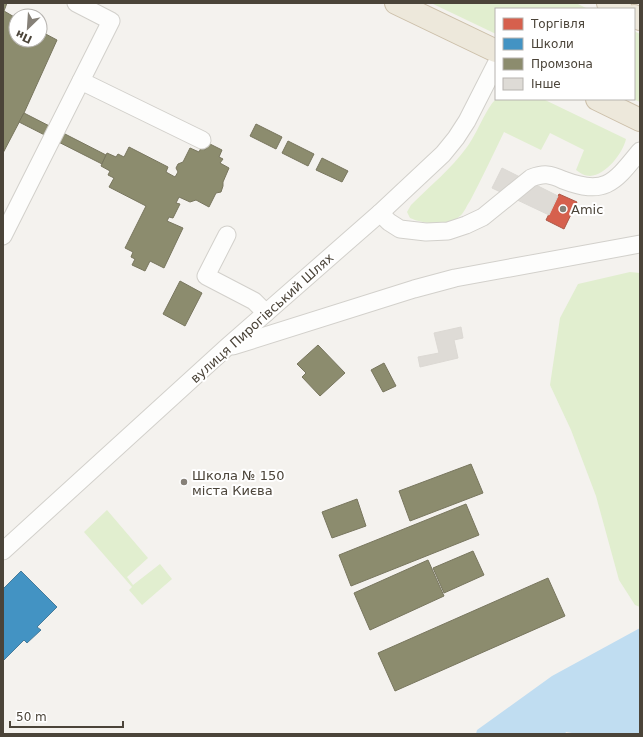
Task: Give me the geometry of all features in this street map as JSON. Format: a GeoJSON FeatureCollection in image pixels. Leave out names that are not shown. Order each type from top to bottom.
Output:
{"type":"FeatureCollection","features":[{"type":"Feature","properties":{"kind":"highway"},"geometry":{"type":"LineString","coordinates":[[396,3],[495,51]]}},
{"type":"Feature","properties":{"kind":"highway"},"geometry":{"type":"LineString","coordinates":[[608,3],[619,8]]}},
{"type":"Feature","properties":{"kind":"highway"},"geometry":{"type":"LineString","coordinates":[[598,100],[640,120]]}},
{"type":"Feature","properties":{"kind":"street"},"geometry":{"type":"LineString","coordinates":[[3,236],[111,21],[76,3]]}},
{"type":"Feature","properties":{"kind":"street","name":"вулиця Пирогівський Шлях"},"geometry":{"type":"LineString","coordinates":[[3,551],[227,347],[380,213],[442,154],[456,138],[467,121],[495,66]]}},
{"type":"Feature","properties":{"kind":"street"},"geometry":{"type":"LineString","coordinates":[[81,81],[202,140]]}},
{"type":"Feature","properties":{"kind":"street"},"geometry":{"type":"LineString","coordinates":[[380,213],[389,222],[400,229],[426,232],[448,231],[483,217],[531,178],[540,174],[551,175],[579,186],[594,188],[607,184],[621,174],[640,151]]}},
{"type":"Feature","properties":{"kind":"street"},"geometry":{"type":"LineString","coordinates":[[227,235],[206,276],[254,301],[266,314]]}},
{"type":"Feature","properties":{"kind":"street"},"geometry":{"type":"LineString","coordinates":[[227,347],[414,289],[455,278],[640,244]]}},
{"type":"Feature","properties":{"kind":"green space"},"geometry":{"type":"Polygon","coordinates":[[[431,3],[576,3],[586,8],[495,8],[495,34],[431,3]]]}},
{"type":"Feature","properties":{"kind":"green space"},"geometry":{"type":"Polygon","coordinates":[[[635,32],[640,34],[640,102],[635,100],[635,32]]]}},
{"type":"Feature","properties":{"kind":"green space"},"geometry":{"type":"Polygon","coordinates":[[[495,100],[545,100],[626,139],[618,157],[608,168],[596,175],[588,176],[576,170],[584,150],[550,133],[541,150],[504,132],[470,201],[460,216],[449,222],[442,223],[428,223],[410,218],[407,212],[411,205],[461,155],[471,142],[495,100]]]}},
{"type":"Feature","properties":{"kind":"green space"},"geometry":{"type":"Polygon","coordinates":[[[630,272],[640,273],[640,607],[635,605],[619,580],[596,496],[571,430],[550,385],[560,318],[578,284],[630,272]]]}},
{"type":"Feature","properties":{"kind":"green space"},"geometry":{"type":"Polygon","coordinates":[[[107,510],[148,558],[127,577],[133,585],[160,564],[172,579],[142,605],[129,590],[132,587],[84,532],[107,510]]]}},
{"type":"Feature","properties":{"kind":"water"},"geometry":{"type":"Polygon","coordinates":[[[640,628],[640,734],[578,734],[566,732],[565,734],[476,734],[477,730],[552,676],[640,628]]]}},
{"type":"Feature","properties":{"kind":"building: Торгівля","name":"Amic"},"geometry":{"type":"Polygon","coordinates":[[[559,194],[577,202],[564,229],[546,220],[559,194]]]}},
{"type":"Feature","properties":{"kind":"building: Школи"},"geometry":{"type":"Polygon","coordinates":[[[21,571],[57,607],[37,627],[41,630],[27,643],[24,640],[3,661],[3,589],[21,571]]]}},
{"type":"Feature","properties":{"kind":"building: Промзона"},"geometry":{"type":"Polygon","coordinates":[[[3,3],[7,3],[4,11],[8,13],[8,48],[48,48],[48,35],[57,40],[24,113],[3,153],[3,3]]]}},
{"type":"Feature","properties":{"kind":"building: Промзона"},"geometry":{"type":"Polygon","coordinates":[[[24,113],[106,155],[102,164],[19,122],[24,113]]]}},
{"type":"Feature","properties":{"kind":"building: Промзона"},"geometry":{"type":"Polygon","coordinates":[[[256,124],[282,137],[276,149],[250,136],[256,124]]]}},
{"type":"Feature","properties":{"kind":"building: Промзона"},"geometry":{"type":"Polygon","coordinates":[[[288,141],[314,154],[308,166],[282,153],[288,141]]]}},
{"type":"Feature","properties":{"kind":"building: Промзона"},"geometry":{"type":"Polygon","coordinates":[[[208,143],[222,150],[219,157],[223,159],[220,163],[229,168],[223,182],[221,192],[216,193],[209,207],[196,200],[190,202],[179,197],[176,203],[180,204],[173,218],[169,217],[167,221],[183,228],[164,268],[150,261],[145,271],[132,265],[135,259],[131,257],[133,252],[125,248],[146,206],[109,187],[114,178],[108,175],[110,171],[101,166],[107,153],[116,157],[118,154],[124,157],[129,147],[168,167],[166,172],[175,177],[178,172],[176,168],[178,164],[183,162],[190,148],[199,152],[201,148],[205,150],[208,143]]]}},
{"type":"Feature","properties":{"kind":"building: Промзона"},"geometry":{"type":"Polygon","coordinates":[[[322,158],[348,171],[342,182],[316,170],[322,158]]]}},
{"type":"Feature","properties":{"kind":"building: Промзона"},"geometry":{"type":"Polygon","coordinates":[[[180,281],[202,293],[185,326],[163,314],[180,281]]]}},
{"type":"Feature","properties":{"kind":"building: Промзона"},"geometry":{"type":"Polygon","coordinates":[[[318,345],[345,373],[320,396],[302,377],[306,373],[297,364],[318,345]]]}},
{"type":"Feature","properties":{"kind":"building: Промзона"},"geometry":{"type":"Polygon","coordinates":[[[384,363],[396,386],[383,392],[371,370],[384,363]]]}},
{"type":"Feature","properties":{"kind":"building: Промзона"},"geometry":{"type":"Polygon","coordinates":[[[471,464],[483,493],[410,521],[399,491],[471,464]]]}},
{"type":"Feature","properties":{"kind":"building: Промзона"},"geometry":{"type":"Polygon","coordinates":[[[357,499],[366,526],[332,538],[322,512],[357,499]]]}},
{"type":"Feature","properties":{"kind":"building: Промзона"},"geometry":{"type":"Polygon","coordinates":[[[466,504],[479,535],[351,586],[339,555],[466,504]]]}},
{"type":"Feature","properties":{"kind":"building: Промзона"},"geometry":{"type":"Polygon","coordinates":[[[473,551],[484,575],[444,593],[433,568],[473,551]]]}},
{"type":"Feature","properties":{"kind":"building: Промзона"},"geometry":{"type":"Polygon","coordinates":[[[428,560],[444,596],[370,630],[354,593],[428,560]]]}},
{"type":"Feature","properties":{"kind":"building: Промзона"},"geometry":{"type":"Polygon","coordinates":[[[548,578],[565,616],[395,691],[378,653],[548,578]]]}},
{"type":"Feature","properties":{"kind":"building: Інше"},"geometry":{"type":"Polygon","coordinates":[[[502,168],[558,196],[549,215],[492,188],[502,168]]]}},
{"type":"Feature","properties":{"kind":"building: Інше"},"geometry":{"type":"Polygon","coordinates":[[[461,327],[463,338],[454,340],[458,358],[420,367],[418,357],[439,353],[434,333],[461,327]]]}},
{"type":"Feature","properties":{"kind":"place","name":"Amic"},"geometry":{"type":"Point","coordinates":[563,209]}},
{"type":"Feature","properties":{"kind":"place","name":"Школа № 150 міста Києва"},"geometry":{"type":"Point","coordinates":[184,482]}}]}
